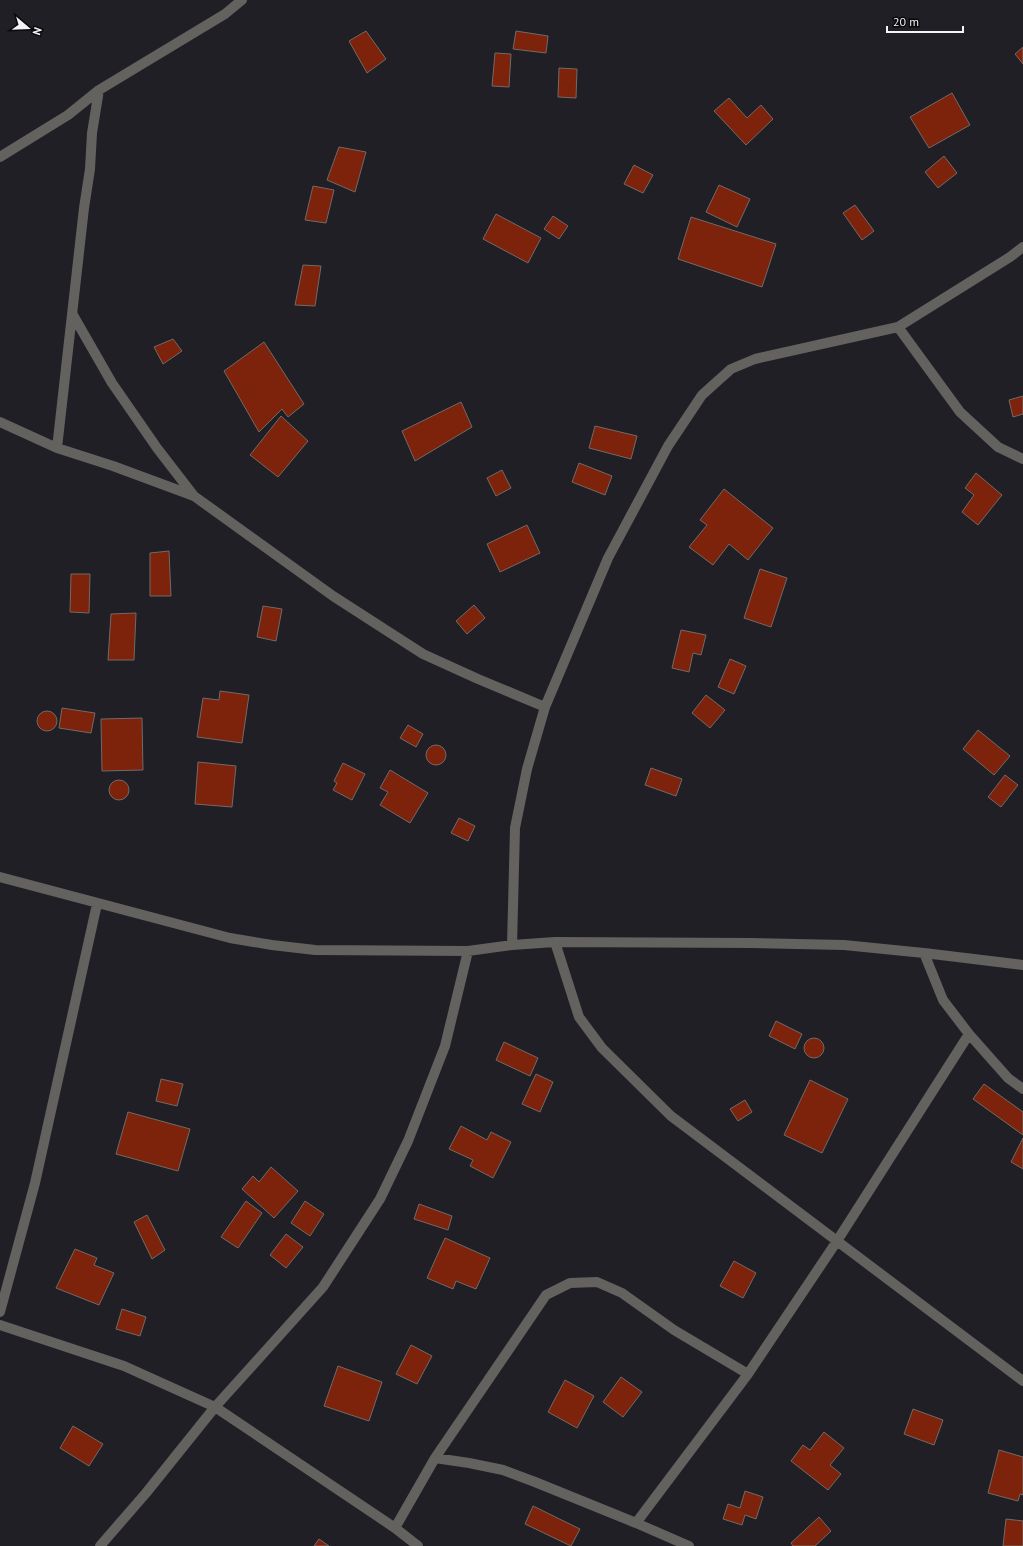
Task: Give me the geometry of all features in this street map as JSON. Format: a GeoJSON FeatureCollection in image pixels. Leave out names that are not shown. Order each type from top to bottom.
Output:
{"type":"FeatureCollection","features":[{"type":"Feature","properties":{"kind":"street"},"geometry":{"type":"LineString","coordinates":[[0,157],[68,115],[98,90],[225,14],[242,0]]}},
{"type":"Feature","properties":{"kind":"street"},"geometry":{"type":"LineString","coordinates":[[57,448],[65,367],[73,315],[84,208],[90,169],[92,133],[98,90]]}},
{"type":"Feature","properties":{"kind":"street"},"geometry":{"type":"LineString","coordinates":[[512,945],[515,828],[527,769],[545,706],[608,558],[668,446],[702,394],[731,370],[755,359],[898,327],[1010,257],[1023,247]]}},
{"type":"Feature","properties":{"kind":"street"},"geometry":{"type":"LineString","coordinates":[[73,315],[112,383],[157,448],[194,496]]}},
{"type":"Feature","properties":{"kind":"street"},"geometry":{"type":"LineString","coordinates":[[898,327],[960,412],[998,447],[1023,459]]}},
{"type":"Feature","properties":{"kind":"street"},"geometry":{"type":"LineString","coordinates":[[0,422],[57,448],[113,466],[194,496],[333,596],[423,654],[478,679],[545,706]]}},
{"type":"Feature","properties":{"kind":"street"},"geometry":{"type":"LineString","coordinates":[[0,877],[97,904],[230,938],[322,951],[468,951],[512,945],[556,942],[751,943],[844,945],[924,953],[1023,966]]}},
{"type":"Feature","properties":{"kind":"street"},"geometry":{"type":"LineString","coordinates":[[0,1312],[35,1183],[97,904]]}},
{"type":"Feature","properties":{"kind":"street"},"geometry":{"type":"LineString","coordinates":[[556,942],[579,1017],[602,1048],[671,1116],[1023,1381]]}},
{"type":"Feature","properties":{"kind":"street"},"geometry":{"type":"LineString","coordinates":[[100,1546],[146,1493],[215,1407],[323,1287],[380,1199],[408,1141],[445,1046],[468,951]]}},
{"type":"Feature","properties":{"kind":"street"},"geometry":{"type":"LineString","coordinates":[[924,953],[943,1000],[969,1034],[1008,1078],[1023,1089]]}},
{"type":"Feature","properties":{"kind":"street"},"geometry":{"type":"LineString","coordinates":[[636,1523],[748,1374],[837,1241],[969,1034]]}},
{"type":"Feature","properties":{"kind":"street"},"geometry":{"type":"LineString","coordinates":[[395,1528],[435,1458],[546,1295],[570,1283],[597,1282],[622,1293],[674,1330],[748,1374]]}},
{"type":"Feature","properties":{"kind":"street"},"geometry":{"type":"LineString","coordinates":[[0,1325],[124,1366],[215,1407],[395,1528],[418,1546]]}},
{"type":"Feature","properties":{"kind":"street"},"geometry":{"type":"LineString","coordinates":[[435,1458],[503,1470],[636,1523],[668,1542],[689,1546]]}},
{"type":"Feature","properties":{"kind":"building"},"geometry":{"type":"Polygon","coordinates":[[[366,31],[386,59],[367,73],[349,41],[366,31]]]}},
{"type":"Feature","properties":{"kind":"building"},"geometry":{"type":"Polygon","coordinates":[[[516,31],[548,36],[546,53],[513,49],[516,31]]]}},
{"type":"Feature","properties":{"kind":"building"},"geometry":{"type":"Polygon","coordinates":[[[1023,47],[1023,64],[1015,54],[1023,47]]]}},
{"type":"Feature","properties":{"kind":"building"},"geometry":{"type":"Polygon","coordinates":[[[495,53],[511,54],[509,87],[492,86],[495,53]]]}},
{"type":"Feature","properties":{"kind":"building"},"geometry":{"type":"Polygon","coordinates":[[[559,68],[577,69],[576,98],[558,97],[559,68]]]}},
{"type":"Feature","properties":{"kind":"building"},"geometry":{"type":"Polygon","coordinates":[[[952,93],[970,125],[929,148],[910,117],[952,93]]]}},
{"type":"Feature","properties":{"kind":"building"},"geometry":{"type":"Polygon","coordinates":[[[729,98],[747,118],[761,105],[773,119],[746,145],[714,111],[729,98]]]}},
{"type":"Feature","properties":{"kind":"building"},"geometry":{"type":"Polygon","coordinates":[[[339,147],[366,152],[355,192],[327,180],[339,147]]]}},
{"type":"Feature","properties":{"kind":"building"},"geometry":{"type":"Polygon","coordinates":[[[944,156],[957,173],[938,188],[925,172],[944,156]]]}},
{"type":"Feature","properties":{"kind":"building"},"geometry":{"type":"Polygon","coordinates":[[[634,165],[653,175],[643,193],[624,184],[634,165]]]}},
{"type":"Feature","properties":{"kind":"building"},"geometry":{"type":"Polygon","coordinates":[[[719,185],[750,199],[737,227],[706,212],[719,185]]]}},
{"type":"Feature","properties":{"kind":"building"},"geometry":{"type":"Polygon","coordinates":[[[313,186],[334,190],[326,223],[305,220],[313,186]]]}},
{"type":"Feature","properties":{"kind":"building"},"geometry":{"type":"Polygon","coordinates":[[[855,205],[874,231],[862,240],[843,213],[855,205]]]}},
{"type":"Feature","properties":{"kind":"building"},"geometry":{"type":"Polygon","coordinates":[[[496,214],[541,238],[528,263],[483,239],[496,214]]]}},
{"type":"Feature","properties":{"kind":"building"},"geometry":{"type":"Polygon","coordinates":[[[553,216],[568,226],[559,239],[544,229],[553,216]]]}},
{"type":"Feature","properties":{"kind":"building"},"geometry":{"type":"Polygon","coordinates":[[[691,217],[776,244],[762,287],[678,259],[691,217]]]}},
{"type":"Feature","properties":{"kind":"building"},"geometry":{"type":"Polygon","coordinates":[[[303,265],[321,266],[315,306],[295,305],[303,265]]]}},
{"type":"Feature","properties":{"kind":"building"},"geometry":{"type":"Polygon","coordinates":[[[173,339],[182,351],[163,364],[154,347],[173,339]]]}},
{"type":"Feature","properties":{"kind":"building"},"geometry":{"type":"Polygon","coordinates":[[[264,342],[304,404],[288,417],[282,409],[259,432],[224,371],[264,342]]]}},
{"type":"Feature","properties":{"kind":"building"},"geometry":{"type":"Polygon","coordinates":[[[1023,396],[1023,414],[1013,417],[1009,400],[1023,396]]]}},
{"type":"Feature","properties":{"kind":"building"},"geometry":{"type":"Polygon","coordinates":[[[461,402],[472,427],[415,461],[402,431],[461,402]]]}},
{"type":"Feature","properties":{"kind":"building"},"geometry":{"type":"Polygon","coordinates":[[[281,416],[308,441],[278,477],[250,455],[281,416]]]}},
{"type":"Feature","properties":{"kind":"building"},"geometry":{"type":"Polygon","coordinates":[[[595,426],[637,436],[631,459],[589,448],[595,426]]]}},
{"type":"Feature","properties":{"kind":"building"},"geometry":{"type":"Polygon","coordinates":[[[579,463],[612,476],[605,495],[572,482],[579,463]]]}},
{"type":"Feature","properties":{"kind":"building"},"geometry":{"type":"Polygon","coordinates":[[[502,470],[511,488],[496,496],[487,478],[502,470]]]}},
{"type":"Feature","properties":{"kind":"building"},"geometry":{"type":"Polygon","coordinates":[[[976,473],[1002,495],[978,525],[962,512],[974,495],[965,488],[976,473]]]}},
{"type":"Feature","properties":{"kind":"building"},"geometry":{"type":"Polygon","coordinates":[[[724,489],[773,528],[748,560],[729,544],[713,565],[689,547],[707,525],[700,520],[724,489]]]}},
{"type":"Feature","properties":{"kind":"building"},"geometry":{"type":"Polygon","coordinates":[[[527,525],[540,553],[500,572],[487,544],[527,525]]]}},
{"type":"Feature","properties":{"kind":"building"},"geometry":{"type":"Polygon","coordinates":[[[169,551],[171,596],[150,596],[150,553],[169,551]]]}},
{"type":"Feature","properties":{"kind":"building"},"geometry":{"type":"Polygon","coordinates":[[[760,569],[787,578],[771,627],[744,618],[760,569]]]}},
{"type":"Feature","properties":{"kind":"building"},"geometry":{"type":"Polygon","coordinates":[[[71,574],[90,574],[89,613],[70,612],[71,574]]]}},
{"type":"Feature","properties":{"kind":"building"},"geometry":{"type":"Polygon","coordinates":[[[474,605],[485,618],[467,634],[456,621],[474,605]]]}},
{"type":"Feature","properties":{"kind":"building"},"geometry":{"type":"Polygon","coordinates":[[[263,606],[282,609],[276,641],[257,637],[263,606]]]}},
{"type":"Feature","properties":{"kind":"building"},"geometry":{"type":"Polygon","coordinates":[[[136,613],[134,660],[108,660],[111,614],[136,613]]]}},
{"type":"Feature","properties":{"kind":"building"},"geometry":{"type":"Polygon","coordinates":[[[681,630],[706,635],[701,655],[693,653],[689,672],[672,668],[681,630]]]}},
{"type":"Feature","properties":{"kind":"building"},"geometry":{"type":"Polygon","coordinates":[[[730,659],[746,666],[734,694],[718,687],[730,659]]]}},
{"type":"Feature","properties":{"kind":"building"},"geometry":{"type":"Polygon","coordinates":[[[220,691],[249,695],[242,743],[197,737],[203,698],[219,700],[220,691]]]}},
{"type":"Feature","properties":{"kind":"building"},"geometry":{"type":"Polygon","coordinates":[[[706,695],[725,710],[710,728],[692,713],[706,695]]]}},
{"type":"Feature","properties":{"kind":"building"},"geometry":{"type":"Polygon","coordinates":[[[62,708],[95,713],[91,733],[59,728],[62,708]]]}},
{"type":"Feature","properties":{"kind":"building"},"geometry":{"type":"Polygon","coordinates":[[[43,711],[51,711],[57,717],[57,725],[51,731],[43,731],[37,725],[37,717],[43,711]]]}},
{"type":"Feature","properties":{"kind":"building"},"geometry":{"type":"Polygon","coordinates":[[[142,718],[143,770],[102,771],[101,719],[142,718]]]}},
{"type":"Feature","properties":{"kind":"building"},"geometry":{"type":"Polygon","coordinates":[[[408,725],[423,734],[416,747],[400,738],[408,725]]]}},
{"type":"Feature","properties":{"kind":"building"},"geometry":{"type":"Polygon","coordinates":[[[978,730],[1010,756],[994,775],[963,749],[978,730]]]}},
{"type":"Feature","properties":{"kind":"building"},"geometry":{"type":"Polygon","coordinates":[[[432,745],[440,745],[446,751],[446,759],[440,765],[432,765],[426,759],[426,751],[432,745]]]}},
{"type":"Feature","properties":{"kind":"building"},"geometry":{"type":"Polygon","coordinates":[[[198,762],[236,766],[232,807],[195,804],[198,762]]]}},
{"type":"Feature","properties":{"kind":"building"},"geometry":{"type":"Polygon","coordinates":[[[343,763],[365,774],[352,800],[333,790],[337,783],[334,781],[343,763]]]}},
{"type":"Feature","properties":{"kind":"building"},"geometry":{"type":"Polygon","coordinates":[[[651,768],[682,779],[676,796],[645,785],[651,768]]]}},
{"type":"Feature","properties":{"kind":"building"},"geometry":{"type":"Polygon","coordinates":[[[390,770],[428,793],[410,823],[380,805],[388,792],[380,788],[390,770]]]}},
{"type":"Feature","properties":{"kind":"building"},"geometry":{"type":"Polygon","coordinates":[[[1005,775],[1018,785],[1001,807],[988,797],[1005,775]]]}},
{"type":"Feature","properties":{"kind":"building"},"geometry":{"type":"Polygon","coordinates":[[[115,780],[123,780],[129,786],[129,794],[123,800],[115,800],[109,794],[109,786],[115,780]]]}},
{"type":"Feature","properties":{"kind":"building"},"geometry":{"type":"Polygon","coordinates":[[[459,818],[475,826],[468,841],[451,833],[459,818]]]}},
{"type":"Feature","properties":{"kind":"building"},"geometry":{"type":"Polygon","coordinates":[[[776,1021],[802,1034],[795,1049],[769,1036],[776,1021]]]}},
{"type":"Feature","properties":{"kind":"building"},"geometry":{"type":"Polygon","coordinates":[[[810,1038],[818,1038],[824,1044],[824,1052],[818,1058],[810,1058],[804,1052],[804,1044],[810,1038]]]}},
{"type":"Feature","properties":{"kind":"building"},"geometry":{"type":"Polygon","coordinates":[[[504,1042],[538,1058],[530,1076],[496,1060],[504,1042]]]}},
{"type":"Feature","properties":{"kind":"building"},"geometry":{"type":"Polygon","coordinates":[[[536,1074],[553,1082],[540,1112],[522,1104],[536,1074]]]}},
{"type":"Feature","properties":{"kind":"building"},"geometry":{"type":"Polygon","coordinates":[[[161,1079],[183,1084],[177,1106],[156,1101],[161,1079]]]}},
{"type":"Feature","properties":{"kind":"building"},"geometry":{"type":"Polygon","coordinates":[[[810,1080],[848,1099],[822,1153],[784,1135],[810,1080]]]}},
{"type":"Feature","properties":{"kind":"building"},"geometry":{"type":"Polygon","coordinates":[[[984,1084],[1023,1112],[1023,1135],[973,1099],[984,1084]]]}},
{"type":"Feature","properties":{"kind":"building"},"geometry":{"type":"Polygon","coordinates":[[[745,1100],[752,1112],[738,1121],[730,1109],[745,1100]]]}},
{"type":"Feature","properties":{"kind":"building"},"geometry":{"type":"Polygon","coordinates":[[[128,1112],[190,1129],[178,1171],[116,1154],[128,1112]]]}},
{"type":"Feature","properties":{"kind":"building"},"geometry":{"type":"Polygon","coordinates":[[[461,1126],[487,1140],[491,1132],[511,1142],[493,1178],[470,1166],[473,1160],[449,1149],[461,1126]]]}},
{"type":"Feature","properties":{"kind":"building"},"geometry":{"type":"Polygon","coordinates":[[[1023,1138],[1023,1169],[1011,1162],[1023,1138]]]}},
{"type":"Feature","properties":{"kind":"building"},"geometry":{"type":"Polygon","coordinates":[[[271,1167],[298,1191],[274,1218],[242,1189],[253,1176],[259,1182],[271,1167]]]}},
{"type":"Feature","properties":{"kind":"building"},"geometry":{"type":"Polygon","coordinates":[[[246,1201],[262,1213],[238,1248],[221,1237],[246,1201]]]}},
{"type":"Feature","properties":{"kind":"building"},"geometry":{"type":"Polygon","coordinates":[[[305,1201],[324,1214],[310,1236],[291,1223],[305,1201]]]}},
{"type":"Feature","properties":{"kind":"building"},"geometry":{"type":"Polygon","coordinates":[[[419,1204],[452,1216],[448,1230],[414,1219],[419,1204]]]}},
{"type":"Feature","properties":{"kind":"building"},"geometry":{"type":"Polygon","coordinates":[[[147,1215],[165,1250],[152,1259],[134,1222],[147,1215]]]}},
{"type":"Feature","properties":{"kind":"building"},"geometry":{"type":"Polygon","coordinates":[[[286,1234],[303,1247],[286,1268],[270,1255],[286,1234]]]}},
{"type":"Feature","properties":{"kind":"building"},"geometry":{"type":"Polygon","coordinates":[[[445,1238],[490,1258],[476,1289],[456,1281],[453,1289],[427,1278],[445,1238]]]}},
{"type":"Feature","properties":{"kind":"building"},"geometry":{"type":"Polygon","coordinates":[[[75,1249],[97,1258],[94,1265],[114,1273],[99,1305],[56,1288],[75,1249]]]}},
{"type":"Feature","properties":{"kind":"building"},"geometry":{"type":"Polygon","coordinates":[[[734,1261],[756,1273],[743,1298],[720,1286],[734,1261]]]}},
{"type":"Feature","properties":{"kind":"building"},"geometry":{"type":"Polygon","coordinates":[[[122,1309],[146,1317],[140,1336],[116,1329],[122,1309]]]}},
{"type":"Feature","properties":{"kind":"building"},"geometry":{"type":"Polygon","coordinates":[[[411,1345],[432,1356],[417,1384],[396,1374],[411,1345]]]}},
{"type":"Feature","properties":{"kind":"building"},"geometry":{"type":"Polygon","coordinates":[[[338,1366],[382,1382],[369,1421],[324,1406],[338,1366]]]}},
{"type":"Feature","properties":{"kind":"building"},"geometry":{"type":"Polygon","coordinates":[[[621,1377],[642,1392],[623,1417],[603,1402],[621,1377]]]}},
{"type":"Feature","properties":{"kind":"building"},"geometry":{"type":"Polygon","coordinates":[[[565,1380],[594,1396],[577,1428],[548,1412],[565,1380]]]}},
{"type":"Feature","properties":{"kind":"building"},"geometry":{"type":"Polygon","coordinates":[[[913,1409],[943,1420],[934,1445],[904,1434],[913,1409]]]}},
{"type":"Feature","properties":{"kind":"building"},"geometry":{"type":"Polygon","coordinates":[[[73,1426],[103,1444],[89,1466],[60,1448],[73,1426]]]}},
{"type":"Feature","properties":{"kind":"building"},"geometry":{"type":"Polygon","coordinates":[[[824,1432],[844,1448],[830,1465],[841,1474],[828,1490],[791,1461],[803,1445],[810,1450],[824,1432]]]}},
{"type":"Feature","properties":{"kind":"building"},"geometry":{"type":"Polygon","coordinates":[[[999,1450],[1023,1457],[1023,1495],[1020,1494],[1018,1501],[988,1493],[999,1450]]]}},
{"type":"Feature","properties":{"kind":"building"},"geometry":{"type":"Polygon","coordinates":[[[745,1491],[763,1497],[756,1519],[745,1515],[742,1525],[723,1519],[728,1504],[740,1508],[745,1491]]]}},
{"type":"Feature","properties":{"kind":"building"},"geometry":{"type":"Polygon","coordinates":[[[533,1506],[580,1529],[571,1546],[525,1524],[533,1506]]]}},
{"type":"Feature","properties":{"kind":"building"},"geometry":{"type":"Polygon","coordinates":[[[819,1517],[831,1531],[815,1546],[793,1546],[791,1543],[819,1517]]]}},
{"type":"Feature","properties":{"kind":"building"},"geometry":{"type":"Polygon","coordinates":[[[1006,1519],[1023,1521],[1023,1546],[1003,1546],[1006,1519]]]}},
{"type":"Feature","properties":{"kind":"building"},"geometry":{"type":"Polygon","coordinates":[[[319,1539],[329,1546],[314,1546],[319,1539]]]}}]}
